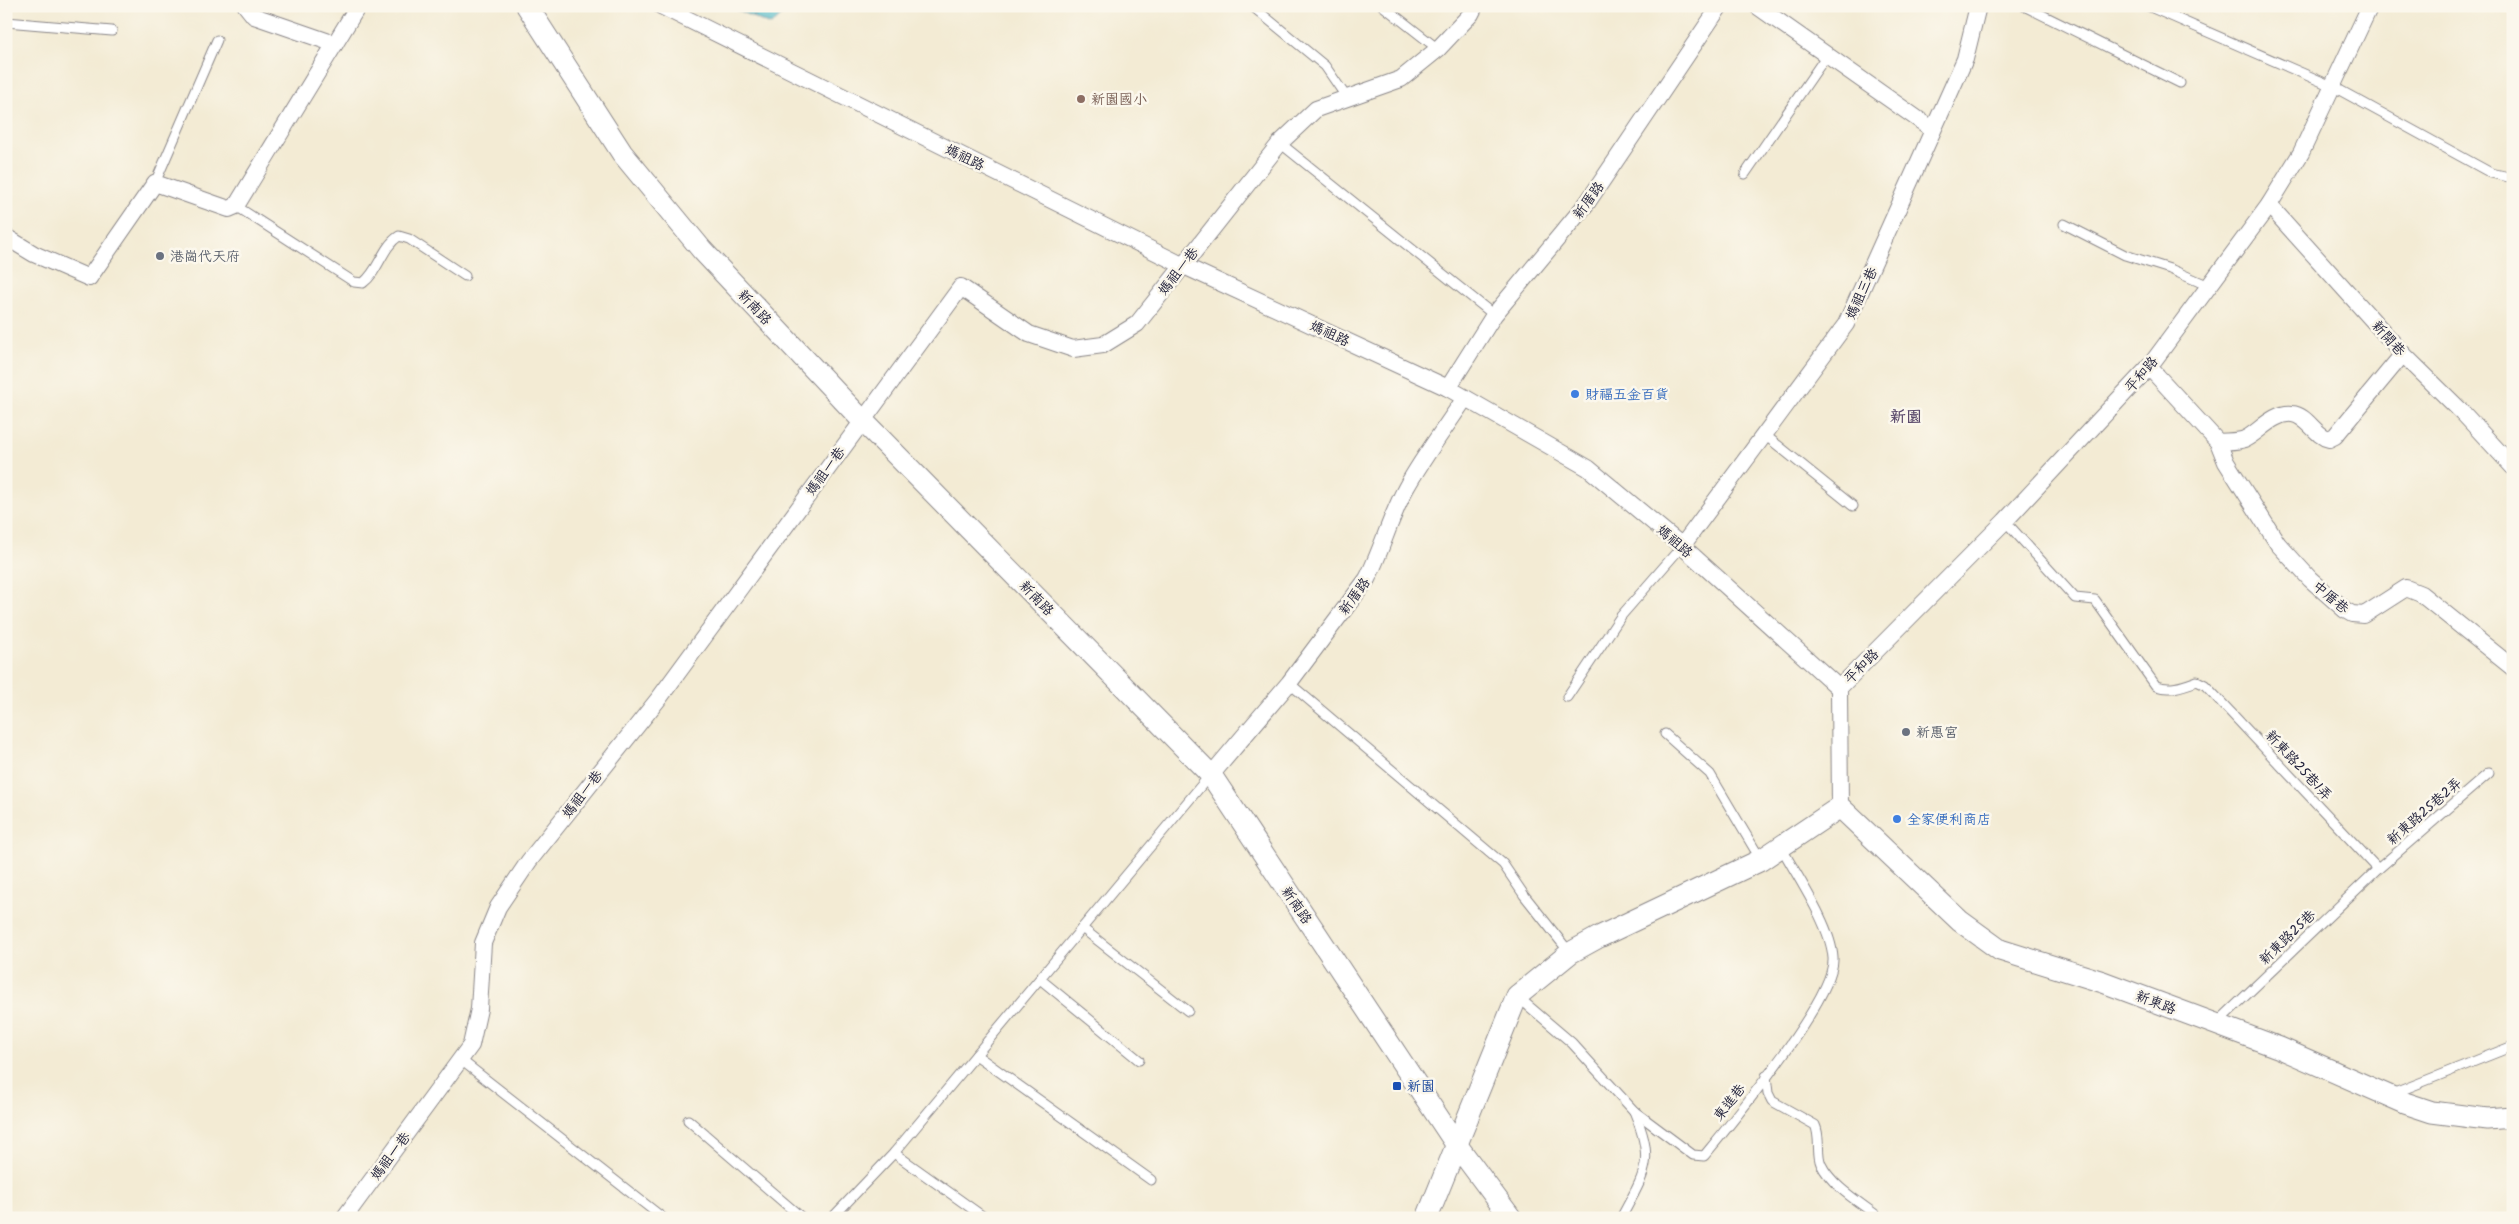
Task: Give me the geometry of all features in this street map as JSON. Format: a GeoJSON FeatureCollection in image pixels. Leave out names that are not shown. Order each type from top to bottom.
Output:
{"type":"FeatureCollection","features":[{"type":"Feature","properties":{"kind":"street"},"geometry":{"type":"LineString","coordinates":[[246,6],[254,16],[335,44]]}},
{"type":"Feature","properties":{"kind":"street"},"geometry":{"type":"LineString","coordinates":[[6,237],[34,254],[89,278],[155,183],[229,210],[236,206],[358,6]]}},
{"type":"Feature","properties":{"kind":"street","name":"新南路"},"geometry":{"type":"LineString","coordinates":[[527,6],[622,153],[702,250],[862,420],[1211,775],[1456,1144],[1511,1218]]}},
{"type":"Feature","properties":{"kind":"street","name":"媽祖路"},"geometry":{"type":"LineString","coordinates":[[661,6],[1182,266],[1448,388],[1588,468],[1682,546],[1840,688]]}},
{"type":"Feature","properties":{"kind":"street","name":"媽祖一巷"},"geometry":{"type":"LineString","coordinates":[[344,1218],[471,1045],[479,1009],[483,943],[498,908],[529,861],[660,697],[960,287],[1029,334],[1073,349],[1102,345],[1137,324],[1280,143],[1316,109],[1400,79],[1438,48],[1471,14],[1475,6]]}},
{"type":"Feature","properties":{"kind":"street","name":"新厝路"},"geometry":{"type":"LineString","coordinates":[[1448,388],[1494,315],[1587,203],[1720,6]]}},
{"type":"Feature","properties":{"kind":"street"},"geometry":{"type":"LineString","coordinates":[[1757,6],[1932,129]]}},
{"type":"Feature","properties":{"kind":"street","name":"媽祖三巷"},"geometry":{"type":"LineString","coordinates":[[1682,546],[1846,324],[1886,240],[1932,129],[1965,59],[1978,6]]}},
{"type":"Feature","properties":{"kind":"street","name":"平和路"},"geometry":{"type":"LineString","coordinates":[[1840,688],[2005,520],[2149,367],[2269,205],[2301,153],[2334,87],[2370,6]]}},
{"type":"Feature","properties":{"kind":"street","name":"新開巷"},"geometry":{"type":"LineString","coordinates":[[2269,205],[2402,354],[2462,412],[2513,467]]}},
{"type":"Feature","properties":{"kind":"street"},"geometry":{"type":"LineString","coordinates":[[2218,442],[2243,439],[2281,415],[2291,414],[2298,416],[2323,438],[2329,439],[2335,436],[2402,354]]}},
{"type":"Feature","properties":{"kind":"street","name":"中厝巷"},"geometry":{"type":"LineString","coordinates":[[2149,367],[2218,442],[2226,462],[2278,544],[2310,579],[2344,610],[2352,614],[2364,614],[2400,590],[2412,590],[2421,594],[2513,668]]}},
{"type":"Feature","properties":{"kind":"street","name":"新厝路"},"geometry":{"type":"LineString","coordinates":[[1211,775],[1289,682],[1367,579],[1375,563],[1384,535],[1406,487],[1465,398]]}},
{"type":"Feature","properties":{"kind":"street"},"geometry":{"type":"LineString","coordinates":[[1427,1218],[1517,996],[1570,953],[1599,937],[1761,860],[1780,845],[1840,807],[1840,688]]}},
{"type":"Feature","properties":{"kind":"street","name":"新東路"},"geometry":{"type":"LineString","coordinates":[[1840,807],[1960,921],[2000,950],[2103,982],[2216,1024],[2280,1048],[2387,1096],[2432,1112],[2487,1119],[2513,1118]]}},
{"type":"Feature","properties":{"kind":"lane"},"geometry":{"type":"LineString","coordinates":[[1252,6],[1325,66],[1347,98]]}},
{"type":"Feature","properties":{"kind":"lane"},"geometry":{"type":"LineString","coordinates":[[1383,6],[1438,48]]}},
{"type":"Feature","properties":{"kind":"lane"},"geometry":{"type":"LineString","coordinates":[[2024,6],[2180,83]]}},
{"type":"Feature","properties":{"kind":"lane"},"geometry":{"type":"LineString","coordinates":[[2148,6],[2334,87],[2491,173],[2513,178]]}},
{"type":"Feature","properties":{"kind":"lane"},"geometry":{"type":"LineString","coordinates":[[6,22],[112,32]]}},
{"type":"Feature","properties":{"kind":"lane"},"geometry":{"type":"LineString","coordinates":[[155,183],[217,40]]}},
{"type":"Feature","properties":{"kind":"lane"},"geometry":{"type":"LineString","coordinates":[[1745,174],[1827,55]]}},
{"type":"Feature","properties":{"kind":"lane"},"geometry":{"type":"LineString","coordinates":[[1280,143],[1494,315]]}},
{"type":"Feature","properties":{"kind":"lane"},"geometry":{"type":"LineString","coordinates":[[236,206],[354,282],[363,283],[370,278],[392,240],[399,236],[409,239],[465,276]]}},
{"type":"Feature","properties":{"kind":"lane"},"geometry":{"type":"LineString","coordinates":[[2064,224],[2126,256],[2170,269],[2209,286]]}},
{"type":"Feature","properties":{"kind":"lane"},"geometry":{"type":"LineString","coordinates":[[1765,435],[1853,506]]}},
{"type":"Feature","properties":{"kind":"lane","name":"新東路25巷1弄"},"geometry":{"type":"LineString","coordinates":[[2005,520],[2075,598],[2095,600],[2156,686],[2165,689],[2176,688],[2198,681],[2205,686],[2378,869]]}},
{"type":"Feature","properties":{"kind":"lane"},"geometry":{"type":"LineString","coordinates":[[1567,697],[1621,616],[1682,546]]}},
{"type":"Feature","properties":{"kind":"lane"},"geometry":{"type":"LineString","coordinates":[[1289,682],[1504,864],[1524,895],[1570,953]]}},
{"type":"Feature","properties":{"kind":"lane"},"geometry":{"type":"LineString","coordinates":[[1664,734],[1710,774],[1761,860]]}},
{"type":"Feature","properties":{"kind":"lane","name":"新東路25巷2弄"},"geometry":{"type":"LineString","coordinates":[[2378,869],[2488,774]]}},
{"type":"Feature","properties":{"kind":"lane"},"geometry":{"type":"LineString","coordinates":[[832,1218],[894,1153],[1211,775]]}},
{"type":"Feature","properties":{"kind":"lane","name":"東進巷"},"geometry":{"type":"LineString","coordinates":[[1517,996],[1572,1043],[1634,1111],[1693,1155],[1704,1156],[1806,1024],[1832,973],[1833,959],[1830,942],[1816,910],[1780,845]]}},
{"type":"Feature","properties":{"kind":"lane","name":"新東路25巷"},"geometry":{"type":"LineString","coordinates":[[2216,1024],[2378,869]]}},
{"type":"Feature","properties":{"kind":"lane"},"geometry":{"type":"LineString","coordinates":[[1082,928],[1188,1011]]}},
{"type":"Feature","properties":{"kind":"lane"},"geometry":{"type":"LineString","coordinates":[[1040,979],[1139,1060]]}},
{"type":"Feature","properties":{"kind":"lane"},"geometry":{"type":"LineString","coordinates":[[2387,1096],[2513,1046]]}},
{"type":"Feature","properties":{"kind":"lane"},"geometry":{"type":"LineString","coordinates":[[976,1055],[1151,1180]]}},
{"type":"Feature","properties":{"kind":"lane"},"geometry":{"type":"LineString","coordinates":[[461,1060],[663,1218]]}},
{"type":"Feature","properties":{"kind":"lane"},"geometry":{"type":"LineString","coordinates":[[1766,1076],[1768,1093],[1772,1100],[1815,1125],[1818,1133],[1821,1163],[1835,1182],[1880,1218]]}},
{"type":"Feature","properties":{"kind":"lane"},"geometry":{"type":"LineString","coordinates":[[1621,1218],[1641,1180],[1646,1160],[1645,1138],[1634,1111]]}},
{"type":"Feature","properties":{"kind":"lane"},"geometry":{"type":"LineString","coordinates":[[688,1120],[802,1218]]}},
{"type":"Feature","properties":{"kind":"lane"},"geometry":{"type":"LineString","coordinates":[[894,1153],[984,1218]]}},
{"type":"Feature","properties":{"kind":"water"},"geometry":{"type":"Polygon","coordinates":[[[728,6],[758,6],[753,17],[728,6]]]}},
{"type":"Feature","properties":{"kind":"water"},"geometry":{"type":"Polygon","coordinates":[[[760,6],[792,6],[771,25],[754,18],[760,6]]]}},
{"type":"Feature","properties":{"kind":"place","name":"新園國小"},"geometry":{"type":"Point","coordinates":[1081,99]}},
{"type":"Feature","properties":{"kind":"place","name":"港崗代天府"},"geometry":{"type":"Point","coordinates":[160,256]}},
{"type":"Feature","properties":{"kind":"place","name":"財福五金百貨"},"geometry":{"type":"Point","coordinates":[1575,394]}},
{"type":"Feature","properties":{"kind":"place","name":"新惠宮"},"geometry":{"type":"Point","coordinates":[1906,732]}},
{"type":"Feature","properties":{"kind":"place","name":"全家便利商店"},"geometry":{"type":"Point","coordinates":[1897,819]}},
{"type":"Feature","properties":{"kind":"place","name":"新園"},"geometry":{"type":"Point","coordinates":[1397,1086]}},
{"type":"Feature","properties":{"kind":"district","name":"新園"},"geometry":{"type":"Point","coordinates":[1906,416]}}]}
